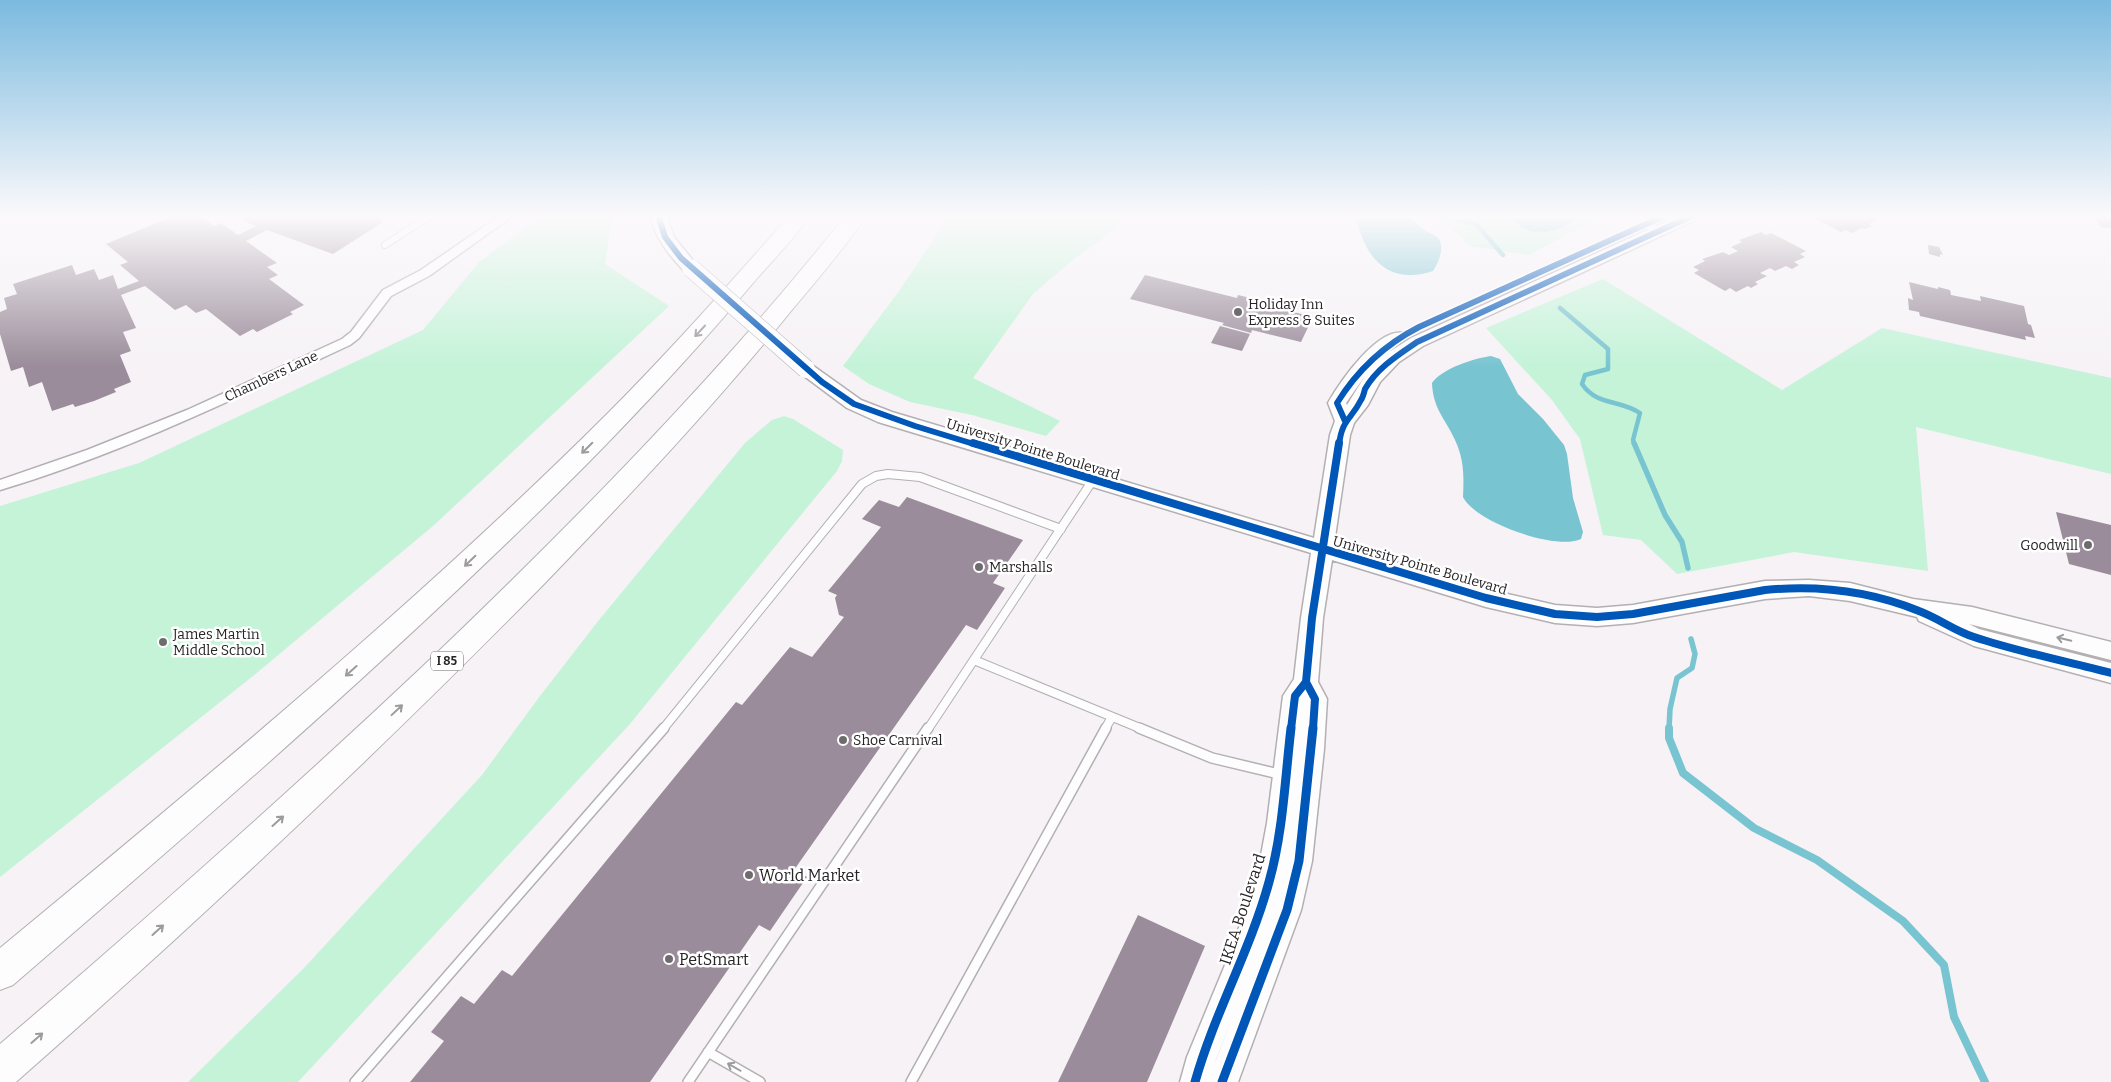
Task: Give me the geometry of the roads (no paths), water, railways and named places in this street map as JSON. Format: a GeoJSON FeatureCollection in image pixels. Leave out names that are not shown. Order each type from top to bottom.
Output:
{"type":"FeatureCollection","features":[{"type":"Feature","properties":{"kind":"highway"},"geometry":{"type":"LineString","coordinates":[[0,972],[213,792],[453,578],[568,467],[666,367],[727,302],[758,265]]}},
{"type":"Feature","properties":{"kind":"highway","name":"I 85"},"geometry":{"type":"LineString","coordinates":[[0,1070],[75,1006],[291,809],[404,704],[524,587],[634,475],[793,295],[817,265]]}},
{"type":"Feature","properties":{"kind":"street","name":"Chambers Lane"},"geometry":{"type":"LineString","coordinates":[[0,485],[92,453],[184,416],[346,342],[355,335],[387,293],[436,265]]}},
{"type":"Feature","properties":{"kind":"street","name":"University Pointe Boulevard"},"geometry":{"type":"LineString","coordinates":[[689,265],[806,369],[854,404],[885,417],[1494,601],[1527,609],[1576,616],[1633,614],[1739,594],[1784,588],[1809,588],[1842,591],[1913,608],[1972,616],[2111,651]]}},
{"type":"Feature","properties":{"kind":"street","name":"IKEA Boulevard"},"geometry":{"type":"LineString","coordinates":[[1195,1082],[1202,1056],[1239,965],[1269,882],[1276,854],[1295,696],[1306,682],[1321,549],[1340,435],[1345,421],[1337,403],[1342,393],[1363,366],[1392,341],[1419,327],[1564,265]]}},
{"type":"Feature","properties":{"kind":"street","name":"University Pointe Boulevard"},"geometry":{"type":"LineString","coordinates":[[1913,608],[1974,637],[2111,673]]}},
{"type":"Feature","properties":{"kind":"street","name":"IKEA Boulevard"},"geometry":{"type":"LineString","coordinates":[[1222,1082],[1261,983],[1295,883],[1303,834],[1315,699],[1306,682]]}},
{"type":"Feature","properties":{"kind":"lane"},"geometry":{"type":"LineString","coordinates":[[355,1082],[686,703],[862,484],[876,476],[888,474],[920,476],[1061,529]]}},
{"type":"Feature","properties":{"kind":"lane"},"geometry":{"type":"LineString","coordinates":[[688,1082],[974,660],[1093,480]]}},
{"type":"Feature","properties":{"kind":"lane"},"geometry":{"type":"LineString","coordinates":[[974,660],[1212,758],[1286,775]]}},
{"type":"Feature","properties":{"kind":"lane"},"geometry":{"type":"LineString","coordinates":[[911,1082],[1112,716]]}},
{"type":"Feature","properties":{"kind":"lane"},"geometry":{"type":"LineString","coordinates":[[708,1052],[760,1082]]}},
{"type":"Feature","properties":{"kind":"water"},"geometry":{"type":"Polygon","coordinates":[[[1382,265],[1436,265],[1433,271],[1412,275],[1393,272],[1382,265]]]}},
{"type":"Feature","properties":{"kind":"water"},"geometry":{"type":"Polygon","coordinates":[[[1491,356],[1500,359],[1518,394],[1543,419],[1564,445],[1573,498],[1583,532],[1581,539],[1569,542],[1554,541],[1517,532],[1483,516],[1470,506],[1463,497],[1462,461],[1455,440],[1437,407],[1432,383],[1450,369],[1476,359],[1491,356]]]}},
{"type":"Feature","properties":{"kind":"waterway"},"geometry":{"type":"LineString","coordinates":[[1560,308],[1608,349],[1608,369],[1585,375],[1582,384],[1594,396],[1640,413],[1633,440],[1635,445]]}},
{"type":"Feature","properties":{"kind":"waterway"},"geometry":{"type":"LineString","coordinates":[[1634,443],[1665,515],[1682,542],[1688,568]]}},
{"type":"Feature","properties":{"kind":"waterway"},"geometry":{"type":"LineString","coordinates":[[1669,729],[1670,709],[1677,678],[1692,668],[1695,654],[1691,639]]}},
{"type":"Feature","properties":{"kind":"waterway"},"geometry":{"type":"LineString","coordinates":[[1669,729],[1669,738],[1683,773],[1754,828],[1817,860],[1903,921],[1944,965],[1954,1017],[1985,1082]]}},
{"type":"Feature","properties":{"kind":"place","name":"Holiday Inn Express & Suites"},"geometry":{"type":"Point","coordinates":[1238,312]}},
{"type":"Feature","properties":{"kind":"place","name":"Goodwill"},"geometry":{"type":"Point","coordinates":[2088,545]}},
{"type":"Feature","properties":{"kind":"place","name":"Marshalls"},"geometry":{"type":"Point","coordinates":[979,567]}},
{"type":"Feature","properties":{"kind":"place","name":"James Martin Middle School"},"geometry":{"type":"Point","coordinates":[163,642]}},
{"type":"Feature","properties":{"kind":"place","name":"Shoe Carnival"},"geometry":{"type":"Point","coordinates":[843,740]}},
{"type":"Feature","properties":{"kind":"place","name":"World Market"},"geometry":{"type":"Point","coordinates":[749,875]}},
{"type":"Feature","properties":{"kind":"place","name":"PetSmart"},"geometry":{"type":"Point","coordinates":[669,959]}}]}
